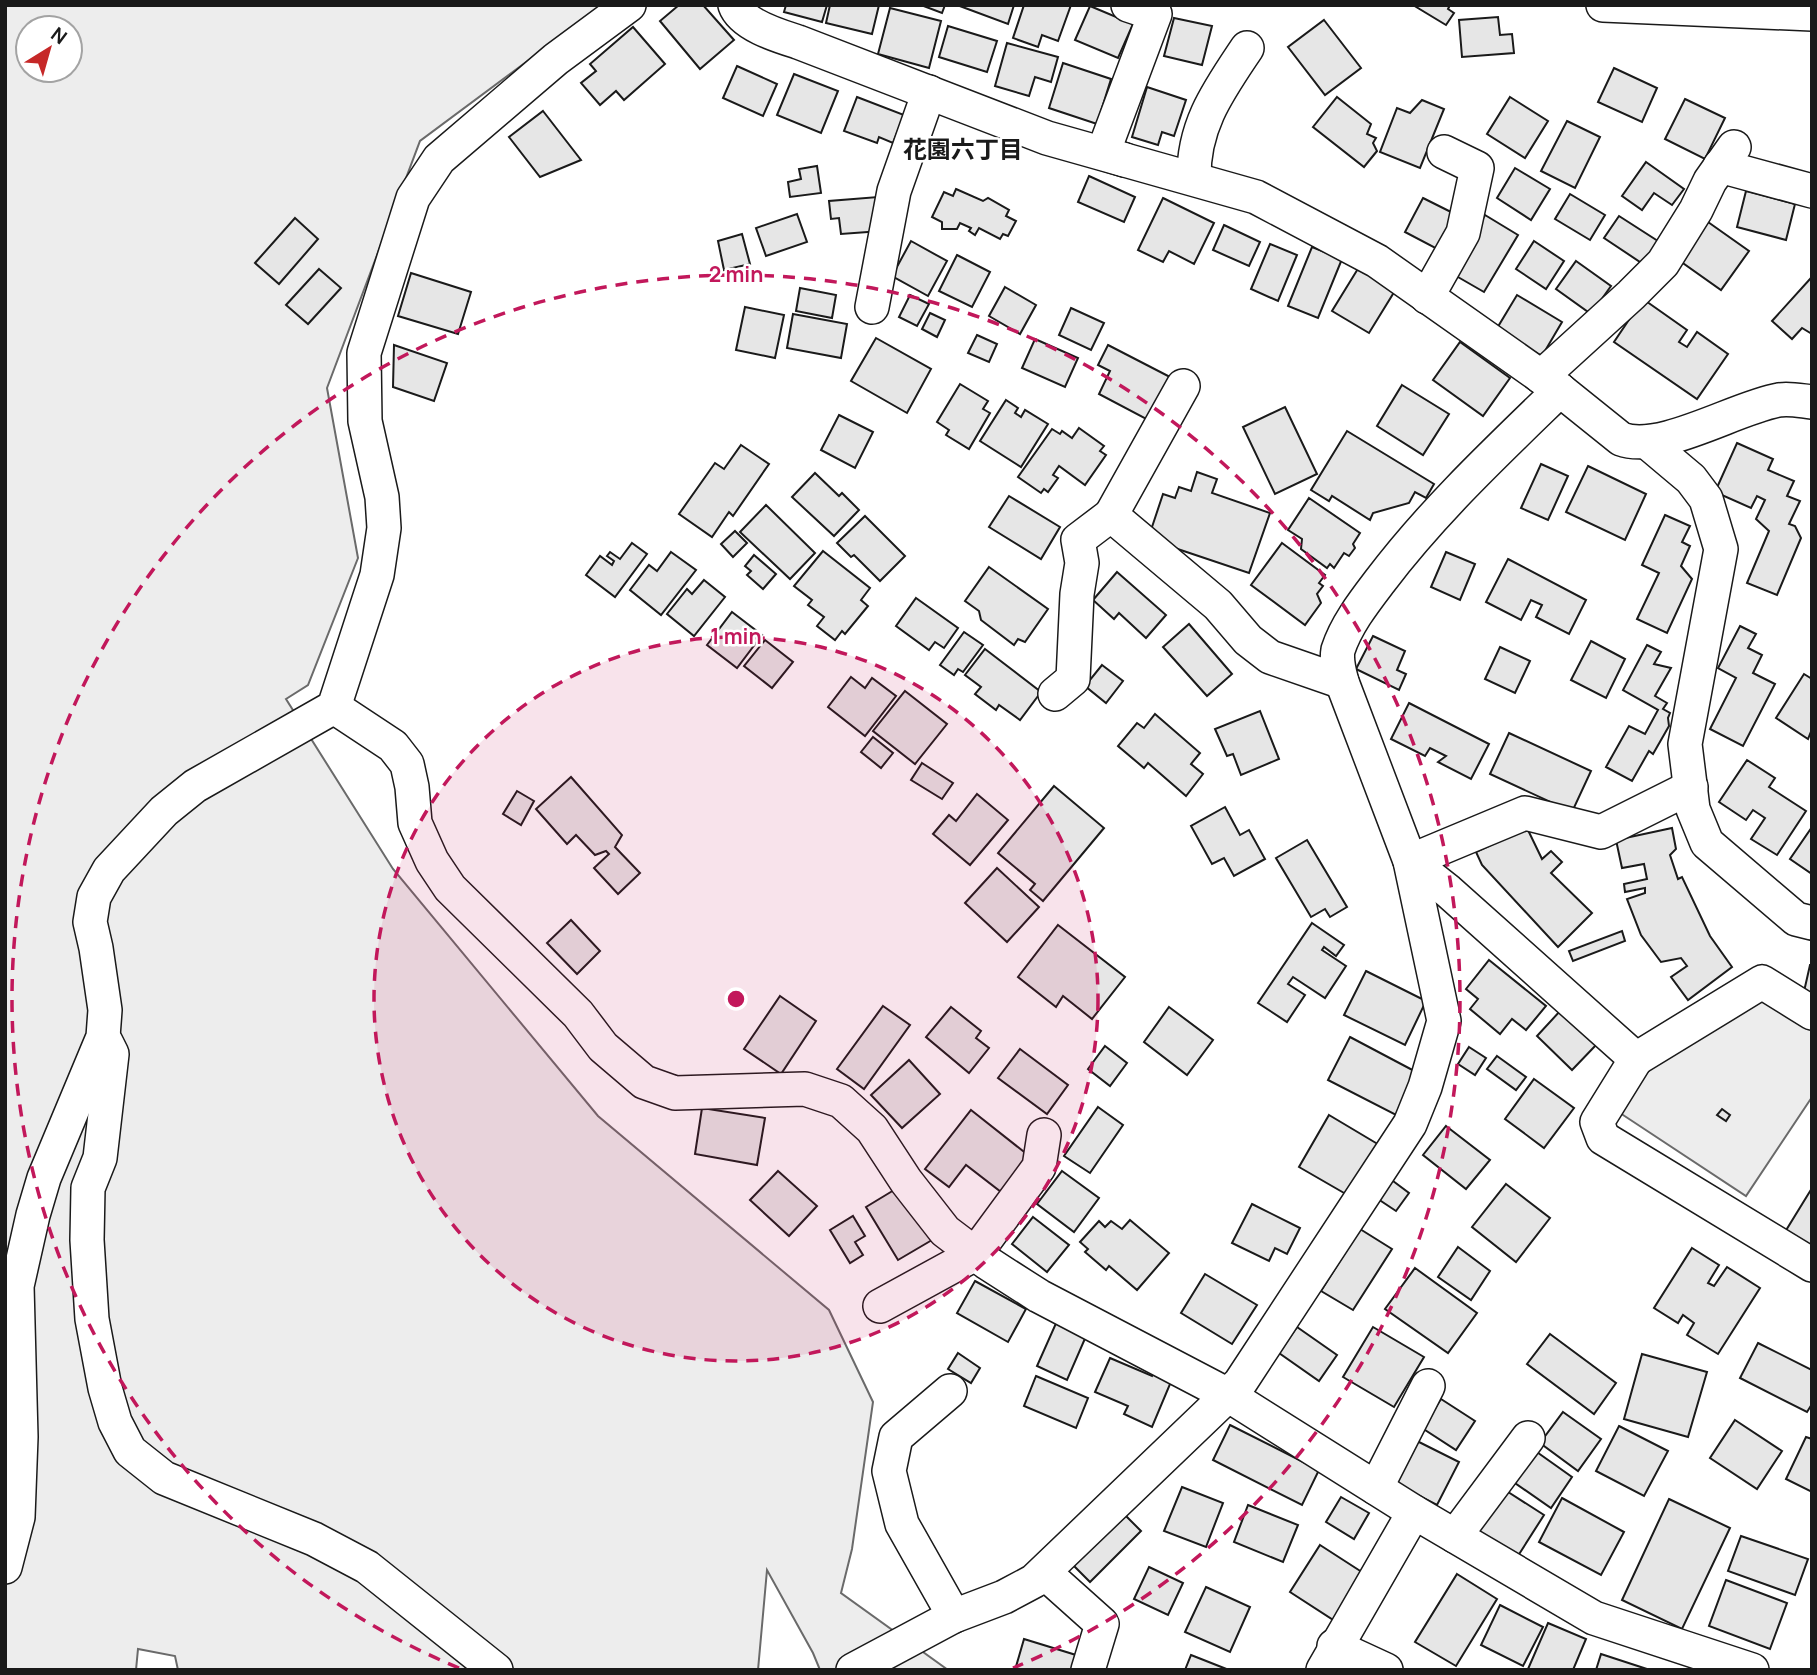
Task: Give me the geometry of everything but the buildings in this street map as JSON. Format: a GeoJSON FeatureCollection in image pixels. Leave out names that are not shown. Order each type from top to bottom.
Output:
{"type":"FeatureCollection","features":[{"type":"Feature","properties":{"kind":"street"},"geometry":{"type":"LineString","coordinates":[[5,1567],[18,1517],[21,1437],[17,1286],[44,1178],[103,1037],[105,1010],[90,922],[94,897],[109,870],[164,811],[195,786],[334,707],[377,575],[384,528],[382,497],[365,421],[364,353],[413,198],[439,159],[556,60],[629,5]]}},
{"type":"Feature","properties":{"kind":"street"},"geometry":{"type":"LineString","coordinates":[[735,5],[738,13],[772,34],[1047,138],[1256,197],[1377,261],[1550,383],[1621,439],[1631,443],[1647,442],[1780,399],[1812,402]]}},
{"type":"Feature","properties":{"kind":"street"},"geometry":{"type":"LineString","coordinates":[[1103,153],[1155,14],[1128,5]]}},
{"type":"Feature","properties":{"kind":"street"},"geometry":{"type":"LineString","coordinates":[[1603,5],[1812,14]]}},
{"type":"Feature","properties":{"kind":"street"},"geometry":{"type":"LineString","coordinates":[[1194,178],[1194,156],[1210,104],[1247,48]]}},
{"type":"Feature","properties":{"kind":"street"},"geometry":{"type":"LineString","coordinates":[[872,307],[894,191],[929,92]]}},
{"type":"Feature","properties":{"kind":"street"},"geometry":{"type":"LineString","coordinates":[[1426,297],[1463,233],[1477,168],[1444,152]]}},
{"type":"Feature","properties":{"kind":"street"},"geometry":{"type":"LineString","coordinates":[[853,1670],[954,1616],[1004,1597],[1045,1573],[1240,1382],[1391,1155],[1410,1124],[1425,1087],[1444,1021],[1410,861],[1342,682],[1337,664],[1338,652],[1360,608],[1411,541],[1465,482],[1586,338],[1662,263],[1727,156],[1812,191]]}},
{"type":"Feature","properties":{"kind":"street"},"geometry":{"type":"LineString","coordinates":[[1055,694],[1073,679],[1077,594],[1082,564],[1078,540],[1111,515],[1183,386]]}},
{"type":"Feature","properties":{"kind":"street"},"geometry":{"type":"LineString","coordinates":[[1647,442],[1691,479],[1706,499],[1721,549],[1685,744],[1693,809],[1707,843],[1797,919],[1812,923]]}},
{"type":"Feature","properties":{"kind":"street"},"geometry":{"type":"LineString","coordinates":[[1111,515],[1218,605],[1248,640],[1270,657],[1342,682]]}},
{"type":"Feature","properties":{"kind":"street"},"geometry":{"type":"LineString","coordinates":[[334,707],[393,747],[407,764],[415,823],[432,861],[450,888],[578,1014],[603,1046],[644,1082],[675,1093],[806,1089],[841,1101],[872,1129],[906,1181],[945,1231],[1039,1296],[1228,1395],[1414,1512],[1594,1618],[1752,1670]]}},
{"type":"Feature","properties":{"kind":"street"},"geometry":{"type":"LineString","coordinates":[[1410,861],[1525,813],[1601,832],[1691,787]]}},
{"type":"Feature","properties":{"kind":"street"},"geometry":{"type":"LineString","coordinates":[[1410,861],[1448,891],[1636,1059]]}},
{"type":"Feature","properties":{"kind":"street"},"geometry":{"type":"LineString","coordinates":[[1812,1013],[1762,982],[1636,1059],[1597,1122],[1604,1138],[1812,1265]]}},
{"type":"Feature","properties":{"kind":"street"},"geometry":{"type":"LineString","coordinates":[[103,1037],[111,1054],[100,1158],[88,1188],[87,1240],[92,1319],[115,1422],[130,1451],[164,1478],[314,1539],[367,1567],[496,1670]]}},
{"type":"Feature","properties":{"kind":"street"},"geometry":{"type":"LineString","coordinates":[[880,1306],[975,1254],[1039,1167],[1044,1135]]}},
{"type":"Feature","properties":{"kind":"street"},"geometry":{"type":"LineString","coordinates":[[1376,1488],[1428,1386]]}},
{"type":"Feature","properties":{"kind":"street"},"geometry":{"type":"LineString","coordinates":[[950,1391],[896,1437],[888,1471],[902,1524],[954,1616]]}},
{"type":"Feature","properties":{"kind":"street"},"geometry":{"type":"LineString","coordinates":[[1455,1536],[1528,1438]]}},
{"type":"Feature","properties":{"kind":"street"},"geometry":{"type":"LineString","coordinates":[[1386,1670],[1329,1658],[1414,1512]]}},
{"type":"Feature","properties":{"kind":"street"},"geometry":{"type":"LineString","coordinates":[[1045,1573],[1102,1624],[1088,1670]]}},
{"type":"Feature","properties":{"kind":"shaded area"},"geometry":{"type":"Polygon","coordinates":[[[5,5],[603,5],[420,141],[327,388],[358,558],[308,685],[286,699],[393,869],[598,1116],[829,1310],[873,1402],[852,1549],[841,1593],[948,1670],[820,1670],[767,1570],[758,1670],[178,1670],[175,1656],[138,1649],[136,1670],[5,1670],[5,5]]]}},
{"type":"Feature","properties":{"kind":"shaded area"},"geometry":{"type":"Polygon","coordinates":[[[1753,997],[1812,1024],[1812,1097],[1746,1196],[1620,1113],[1638,1072],[1753,997]]]}},
{"type":"Feature","properties":{"kind":"district","name":"花園六丁目"},"geometry":{"type":"Point","coordinates":[963,150]}}]}
